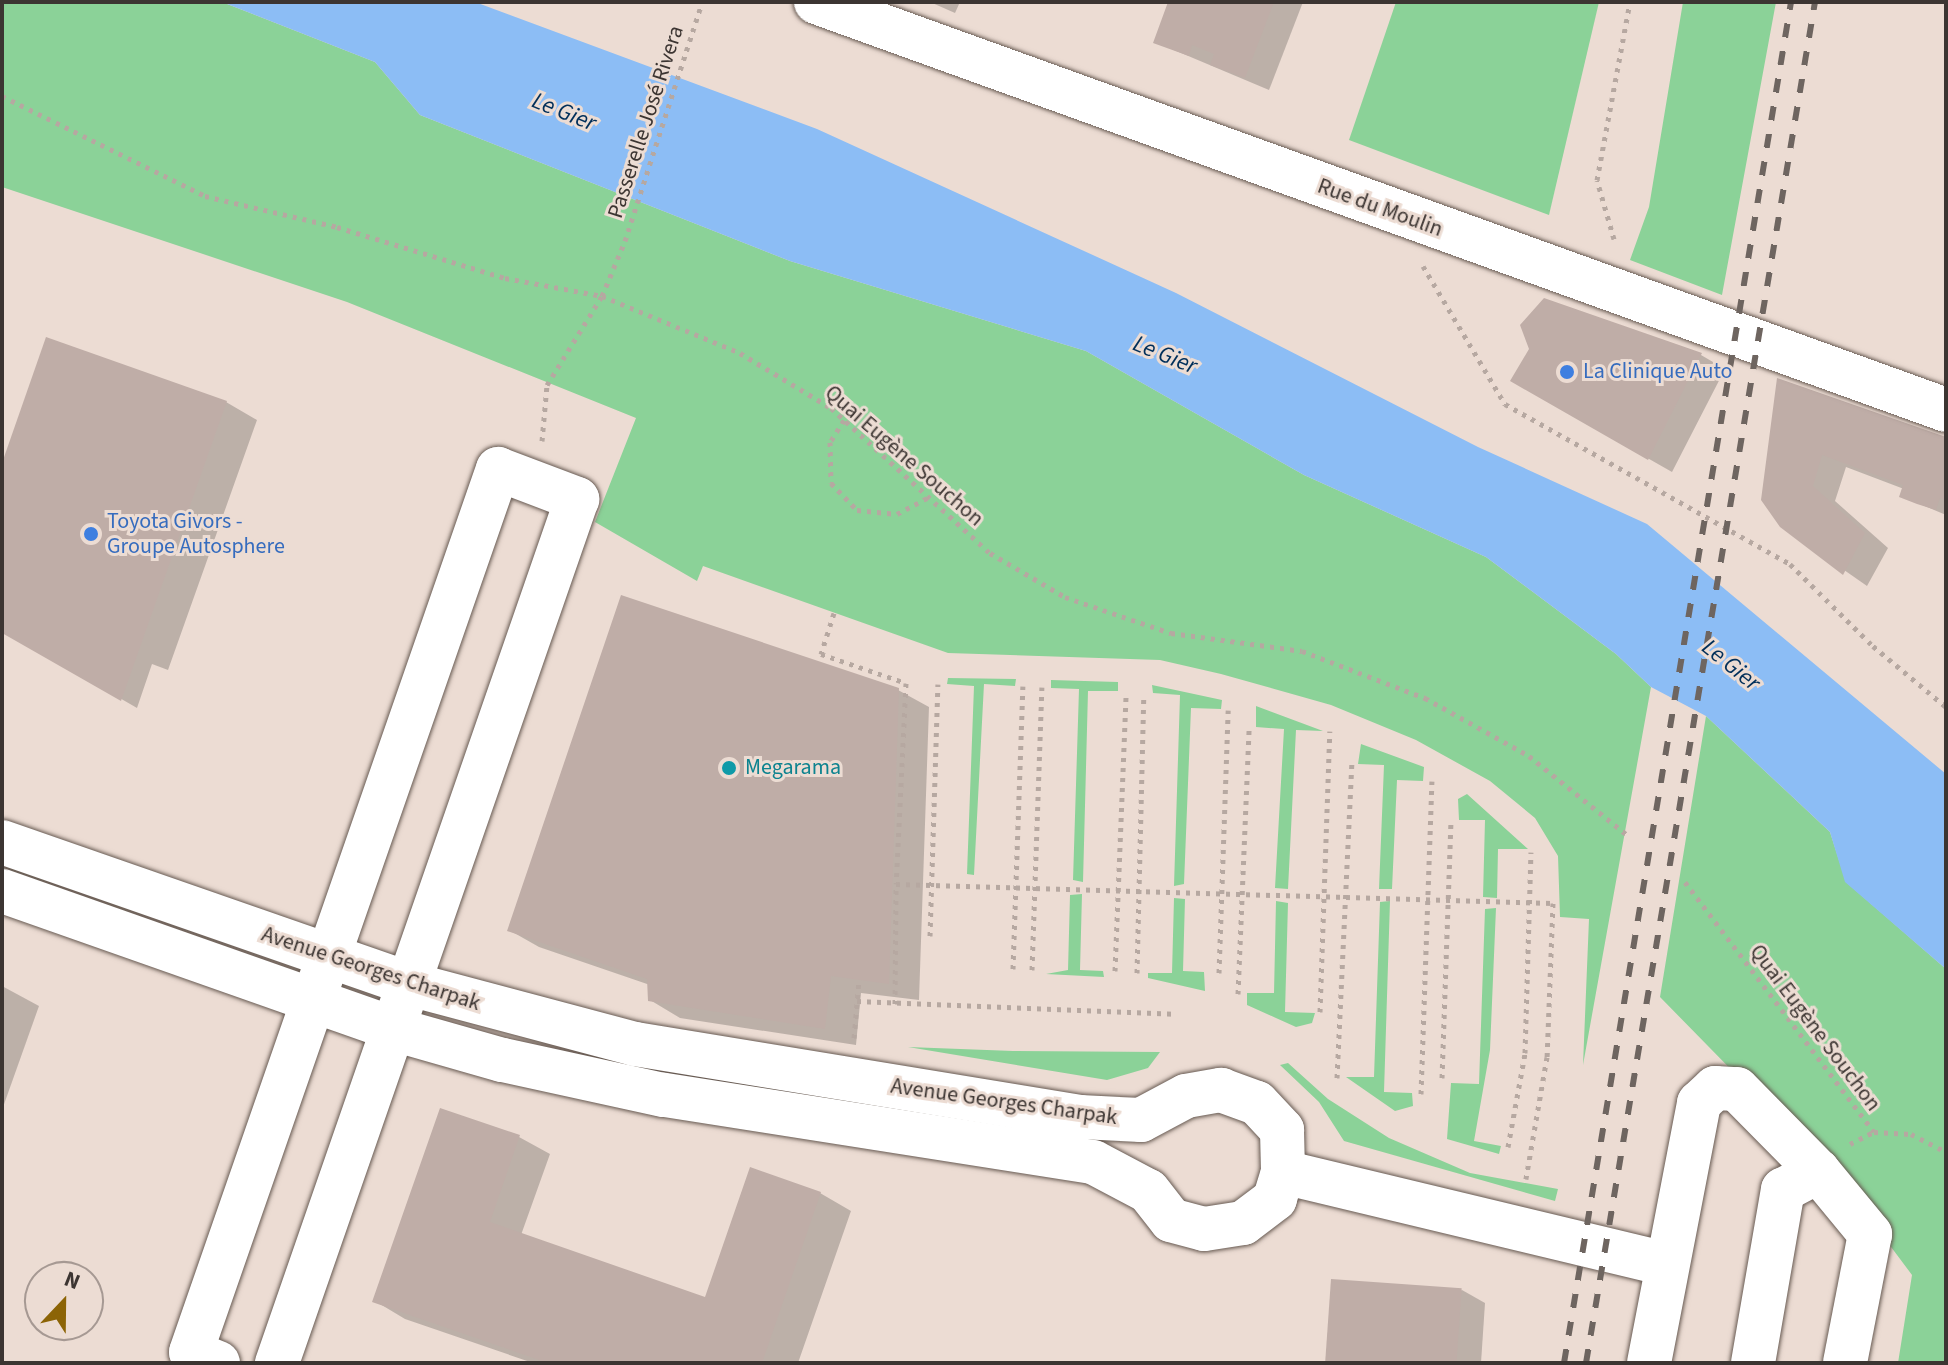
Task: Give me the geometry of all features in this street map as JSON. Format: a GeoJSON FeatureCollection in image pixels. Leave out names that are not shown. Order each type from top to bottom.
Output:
{"type":"FeatureCollection","features":[{"type":"Feature","properties":{"kind":"street","name":"Rue du Moulin"},"geometry":{"type":"LineString","coordinates":[[826,4],[1398,215],[1946,410]]}},
{"type":"Feature","properties":{"kind":"street"},"geometry":{"type":"LineString","coordinates":[[218,1363],[191,1352],[325,957],[498,469],[577,499],[413,985],[277,1363]]}},
{"type":"Feature","properties":{"kind":"street","name":"Avenue Georges Charpak"},"geometry":{"type":"LineString","coordinates":[[2,842],[325,957],[413,985],[590,1033],[1080,1117],[1141,1120],[1186,1096],[1221,1090],[1257,1103],[1282,1130],[1283,1172],[1275,1199],[1243,1223],[1204,1229],[1171,1220],[1148,1191],[1093,1162],[580,1077],[397,1030],[2,891]]}},
{"type":"Feature","properties":{"kind":"street"},"geometry":{"type":"LineString","coordinates":[[580,1077],[590,1033]]}},
{"type":"Feature","properties":{"kind":"street"},"geometry":{"type":"LineString","coordinates":[[1649,1363],[1665,1264],[1699,1103],[1715,1088],[1737,1089],[1818,1171],[1870,1234],[1845,1363]]}},
{"type":"Feature","properties":{"kind":"street"},"geometry":{"type":"LineString","coordinates":[[1753,1363],[1783,1190],[1818,1171]]}},
{"type":"Feature","properties":{"kind":"street"},"geometry":{"type":"LineString","coordinates":[[1283,1172],[1665,1264]]}},
{"type":"Feature","properties":{"kind":"path","name":"Passerelle José Rivera"},"geometry":{"type":"LineString","coordinates":[[602,296],[625,241],[702,2]]}},
{"type":"Feature","properties":{"kind":"path"},"geometry":{"type":"LineString","coordinates":[[1614,239],[1597,180],[1630,2]]}},
{"type":"Feature","properties":{"kind":"path","name":"Quai Eugène Souchon"},"geometry":{"type":"LineString","coordinates":[[2,96],[205,196],[337,227],[505,278],[602,296],[740,353],[844,420],[990,553],[1065,597],[1171,633],[1302,651],[1425,698],[1529,756],[1626,834]]}},
{"type":"Feature","properties":{"kind":"path"},"geometry":{"type":"LineString","coordinates":[[1398,215],[1440,300],[1505,404],[1790,564],[1873,646],[1946,707]]}},
{"type":"Feature","properties":{"kind":"path"},"geometry":{"type":"LineString","coordinates":[[844,420],[830,442],[831,483],[857,510],[897,514],[929,497]]}},
{"type":"Feature","properties":{"kind":"path"},"geometry":{"type":"LineString","coordinates":[[834,613],[821,654],[906,683],[896,884],[895,1004]]}},
{"type":"Feature","properties":{"kind":"path"},"geometry":{"type":"LineString","coordinates":[[930,936],[938,684]]}},
{"type":"Feature","properties":{"kind":"path"},"geometry":{"type":"LineString","coordinates":[[1013,969],[1023,686]]}},
{"type":"Feature","properties":{"kind":"path"},"geometry":{"type":"LineString","coordinates":[[1032,970],[1042,687]]}},
{"type":"Feature","properties":{"kind":"path"},"geometry":{"type":"LineString","coordinates":[[1115,971],[1126,692]]}},
{"type":"Feature","properties":{"kind":"path"},"geometry":{"type":"LineString","coordinates":[[1137,973],[1144,694]]}},
{"type":"Feature","properties":{"kind":"path"},"geometry":{"type":"LineString","coordinates":[[1219,973],[1228,710]]}},
{"type":"Feature","properties":{"kind":"path"},"geometry":{"type":"LineString","coordinates":[[1238,994],[1249,726]]}},
{"type":"Feature","properties":{"kind":"path"},"geometry":{"type":"LineString","coordinates":[[1320,1012],[1330,731]]}},
{"type":"Feature","properties":{"kind":"path"},"geometry":{"type":"LineString","coordinates":[[1337,1078],[1352,764]]}},
{"type":"Feature","properties":{"kind":"path"},"geometry":{"type":"LineString","coordinates":[[1421,1094],[1432,781]]}},
{"type":"Feature","properties":{"kind":"path"},"geometry":{"type":"LineString","coordinates":[[1442,1078],[1451,819]]}},
{"type":"Feature","properties":{"kind":"path"},"geometry":{"type":"LineString","coordinates":[[1508,1147],[1525,1053],[1531,852]]}},
{"type":"Feature","properties":{"kind":"path","name":"Quai Eugène Souchon"},"geometry":{"type":"LineString","coordinates":[[1685,882],[1874,1132],[1911,1134],[1946,1152]]}},
{"type":"Feature","properties":{"kind":"path"},"geometry":{"type":"LineString","coordinates":[[896,884],[1553,903],[1547,1057],[1526,1179]]}},
{"type":"Feature","properties":{"kind":"path"},"geometry":{"type":"LineString","coordinates":[[854,1032],[859,980]]}},
{"type":"Feature","properties":{"kind":"path"},"geometry":{"type":"LineString","coordinates":[[857,1001],[1174,1014]]}},
{"type":"Feature","properties":{"kind":"green space"},"geometry":{"type":"Polygon","coordinates":[[[2,2],[222,2],[375,62],[420,115],[790,261],[1086,351],[1304,475],[1486,557],[1616,654],[1651,687],[1583,1065],[1589,919],[1560,917],[1558,856],[1535,818],[1490,781],[1416,740],[1331,705],[1221,674],[1160,660],[948,653],[703,566],[697,581],[595,522],[636,418],[347,302],[2,187],[2,2]]]}},
{"type":"Feature","properties":{"kind":"green space"},"geometry":{"type":"Polygon","coordinates":[[[1396,2],[1599,2],[1549,215],[1349,140],[1396,2]]]}},
{"type":"Feature","properties":{"kind":"green space"},"geometry":{"type":"Polygon","coordinates":[[[1683,2],[1776,2],[1722,295],[1630,260],[1649,207],[1683,2]]]}},
{"type":"Feature","properties":{"kind":"green space"},"geometry":{"type":"Polygon","coordinates":[[[948,678],[1016,679],[1015,686],[984,684],[974,875],[967,874],[974,686],[947,684],[948,678]]]}},
{"type":"Feature","properties":{"kind":"green space"},"geometry":{"type":"Polygon","coordinates":[[[1051,680],[1118,682],[1118,691],[1088,691],[1083,882],[1073,880],[1079,689],[1051,688],[1051,680]]]}},
{"type":"Feature","properties":{"kind":"green space"},"geometry":{"type":"Polygon","coordinates":[[[1152,685],[1222,700],[1221,709],[1191,708],[1184,884],[1174,886],[1180,695],[1153,693],[1152,685]]]}},
{"type":"Feature","properties":{"kind":"green space"},"geometry":{"type":"Polygon","coordinates":[[[1256,706],[1323,731],[1296,730],[1288,889],[1275,888],[1284,729],[1256,727],[1256,706]]]}},
{"type":"Feature","properties":{"kind":"green space"},"geometry":{"type":"Polygon","coordinates":[[[1706,716],[1830,832],[1846,882],[1946,969],[1946,1363],[1898,1363],[1912,1275],[1847,1188],[1660,997],[1706,716]]]}},
{"type":"Feature","properties":{"kind":"green space"},"geometry":{"type":"Polygon","coordinates":[[[1361,744],[1424,767],[1423,781],[1397,780],[1392,889],[1379,889],[1384,765],[1358,764],[1361,744]]]}},
{"type":"Feature","properties":{"kind":"green space"},"geometry":{"type":"Polygon","coordinates":[[[1467,794],[1528,849],[1498,849],[1497,898],[1483,897],[1485,820],[1459,820],[1458,799],[1467,794]]]}},
{"type":"Feature","properties":{"kind":"green space"},"geometry":{"type":"Polygon","coordinates":[[[1082,894],[1080,970],[1103,971],[1104,977],[1046,974],[1068,970],[1070,895],[1082,894]]]}},
{"type":"Feature","properties":{"kind":"green space"},"geometry":{"type":"Polygon","coordinates":[[[1174,898],[1185,899],[1183,971],[1204,972],[1205,991],[1148,978],[1148,973],[1172,973],[1174,898]]]}},
{"type":"Feature","properties":{"kind":"green space"},"geometry":{"type":"Polygon","coordinates":[[[1276,901],[1288,903],[1285,1012],[1315,1013],[1312,1023],[1296,1027],[1247,1005],[1247,993],[1274,993],[1276,901]]]}},
{"type":"Feature","properties":{"kind":"green space"},"geometry":{"type":"Polygon","coordinates":[[[1390,901],[1384,1092],[1412,1093],[1413,1106],[1395,1111],[1346,1077],[1374,1077],[1380,902],[1390,901]]]}},
{"type":"Feature","properties":{"kind":"green space"},"geometry":{"type":"Polygon","coordinates":[[[1496,908],[1490,1050],[1474,1141],[1501,1146],[1499,1154],[1447,1139],[1451,1083],[1479,1084],[1485,909],[1496,908]]]}},
{"type":"Feature","properties":{"kind":"green space"},"geometry":{"type":"Polygon","coordinates":[[[908,1047],[1160,1052],[1148,1068],[1107,1080],[908,1047]]]}},
{"type":"Feature","properties":{"kind":"green space"},"geometry":{"type":"Polygon","coordinates":[[[1288,1063],[1328,1099],[1389,1138],[1470,1173],[1558,1189],[1555,1201],[1344,1141],[1319,1102],[1280,1065],[1288,1063]]]}},
{"type":"Feature","properties":{"kind":"water","name":"Le Gier"},"geometry":{"type":"Polygon","coordinates":[[[222,2],[475,2],[817,129],[1176,293],[1478,447],[1647,524],[1946,774],[1946,969],[1845,882],[1830,832],[1706,716],[1651,687],[1616,654],[1486,557],[1304,475],[1086,351],[790,261],[420,115],[375,62],[222,2]]]}},
{"type":"Feature","properties":{"kind":"building"},"geometry":{"type":"Polygon","coordinates":[[[1168,2],[1274,2],[1245,78],[1210,65],[1214,54],[1192,45],[1189,56],[1153,43],[1168,2]]]}},
{"type":"Feature","properties":{"kind":"building"},"geometry":{"type":"Polygon","coordinates":[[[1544,298],[1702,353],[1648,460],[1510,381],[1529,349],[1520,325],[1544,298]]]}},
{"type":"Feature","properties":{"kind":"building","name":"Toyota Givors - Groupe Autosphere"},"geometry":{"type":"Polygon","coordinates":[[[46,337],[227,401],[121,701],[2,633],[2,463],[46,337]]]}},
{"type":"Feature","properties":{"kind":"building"},"geometry":{"type":"Polygon","coordinates":[[[1777,378],[1946,437],[1946,500],[1940,498],[1936,510],[1917,504],[1899,497],[1903,485],[1822,455],[1813,486],[1865,533],[1843,575],[1780,527],[1761,500],[1777,378]]]}},
{"type":"Feature","properties":{"kind":"building","name":"Megarama"},"geometry":{"type":"Polygon","coordinates":[[[621,595],[899,688],[889,984],[831,976],[825,1029],[648,1001],[647,979],[507,931],[621,595]]]}},
{"type":"Feature","properties":{"kind":"building"},"geometry":{"type":"Polygon","coordinates":[[[440,1108],[520,1135],[490,1222],[705,1297],[750,1167],[821,1192],[762,1363],[548,1363],[372,1302],[440,1108]]]}},
{"type":"Feature","properties":{"kind":"building"},"geometry":{"type":"Polygon","coordinates":[[[1331,1279],[1462,1288],[1456,1363],[1325,1363],[1331,1279]]]}},
{"type":"Feature","properties":{"kind":"railway"},"geometry":{"type":"LineString","coordinates":[[1564,1363],[1791,2]]}},
{"type":"Feature","properties":{"kind":"railway"},"geometry":{"type":"LineString","coordinates":[[1586,1363],[1815,2]]}},
{"type":"Feature","properties":{"kind":"place","name":"La Clinique Auto"},"geometry":{"type":"Point","coordinates":[1567,372]}},
{"type":"Feature","properties":{"kind":"place","name":"Toyota Givors - Groupe Autosphere"},"geometry":{"type":"Point","coordinates":[91,534]}},
{"type":"Feature","properties":{"kind":"place","name":"Megarama"},"geometry":{"type":"Point","coordinates":[729,768]}}]}
